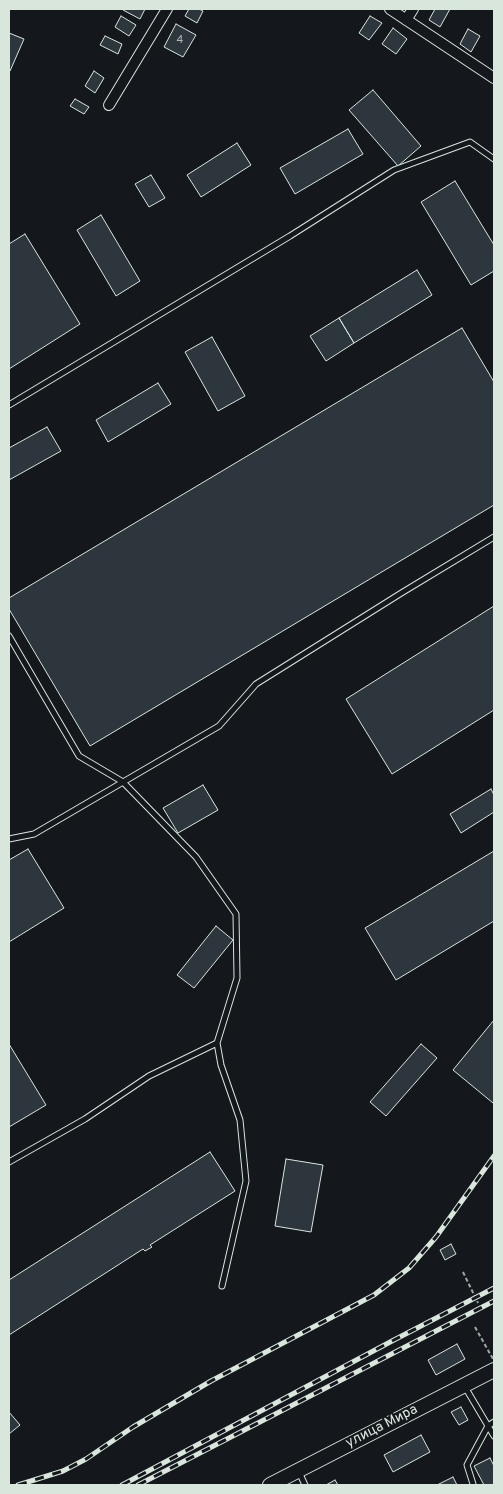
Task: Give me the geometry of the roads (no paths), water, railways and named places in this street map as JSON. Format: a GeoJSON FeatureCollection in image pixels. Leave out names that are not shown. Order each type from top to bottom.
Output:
{"type":"FeatureCollection","features":[{"type":"Feature","properties":{"kind":"street"},"geometry":{"type":"LineString","coordinates":[[109,105],[167,9]]}},
{"type":"Feature","properties":{"kind":"street"},"geometry":{"type":"LineString","coordinates":[[390,9],[494,78]]}},
{"type":"Feature","properties":{"kind":"street"},"geometry":{"type":"LineString","coordinates":[[406,20],[413,9]]}},
{"type":"Feature","properties":{"kind":"street","name":"улица Мира"},"geometry":{"type":"LineString","coordinates":[[270,1485],[494,1370]]}},
{"type":"Feature","properties":{"kind":"lane"},"geometry":{"type":"LineString","coordinates":[[9,406],[290,236],[394,170],[470,142],[494,159]]}},
{"type":"Feature","properties":{"kind":"lane"},"geometry":{"type":"LineString","coordinates":[[9,839],[34,834],[219,726],[256,684],[402,592],[494,537]]}},
{"type":"Feature","properties":{"kind":"lane"},"geometry":{"type":"LineString","coordinates":[[9,636],[79,756],[123,782],[196,857],[236,914],[237,978],[217,1043],[221,1066],[240,1120],[246,1181],[222,1286]]}},
{"type":"Feature","properties":{"kind":"lane"},"geometry":{"type":"LineString","coordinates":[[9,1162],[85,1119],[149,1076],[217,1043]]}},
{"type":"Feature","properties":{"kind":"lane"},"geometry":{"type":"LineString","coordinates":[[464,1385],[494,1436]]}},
{"type":"Feature","properties":{"kind":"lane"},"geometry":{"type":"LineString","coordinates":[[473,1484],[467,1465],[488,1426],[494,1422]]}},
{"type":"Feature","properties":{"kind":"lane"},"geometry":{"type":"LineString","coordinates":[[298,1470],[305,1485]]}},
{"type":"Feature","properties":{"kind":"railway"},"geometry":{"type":"LineString","coordinates":[[18,1485],[63,1471],[86,1459],[133,1427],[211,1381],[374,1295],[409,1268],[436,1237],[494,1156]]}},
{"type":"Feature","properties":{"kind":"railway"},"geometry":{"type":"LineString","coordinates":[[122,1485],[494,1288]]}},
{"type":"Feature","properties":{"kind":"railway"},"geometry":{"type":"LineString","coordinates":[[138,1485],[494,1301]]}}]}
